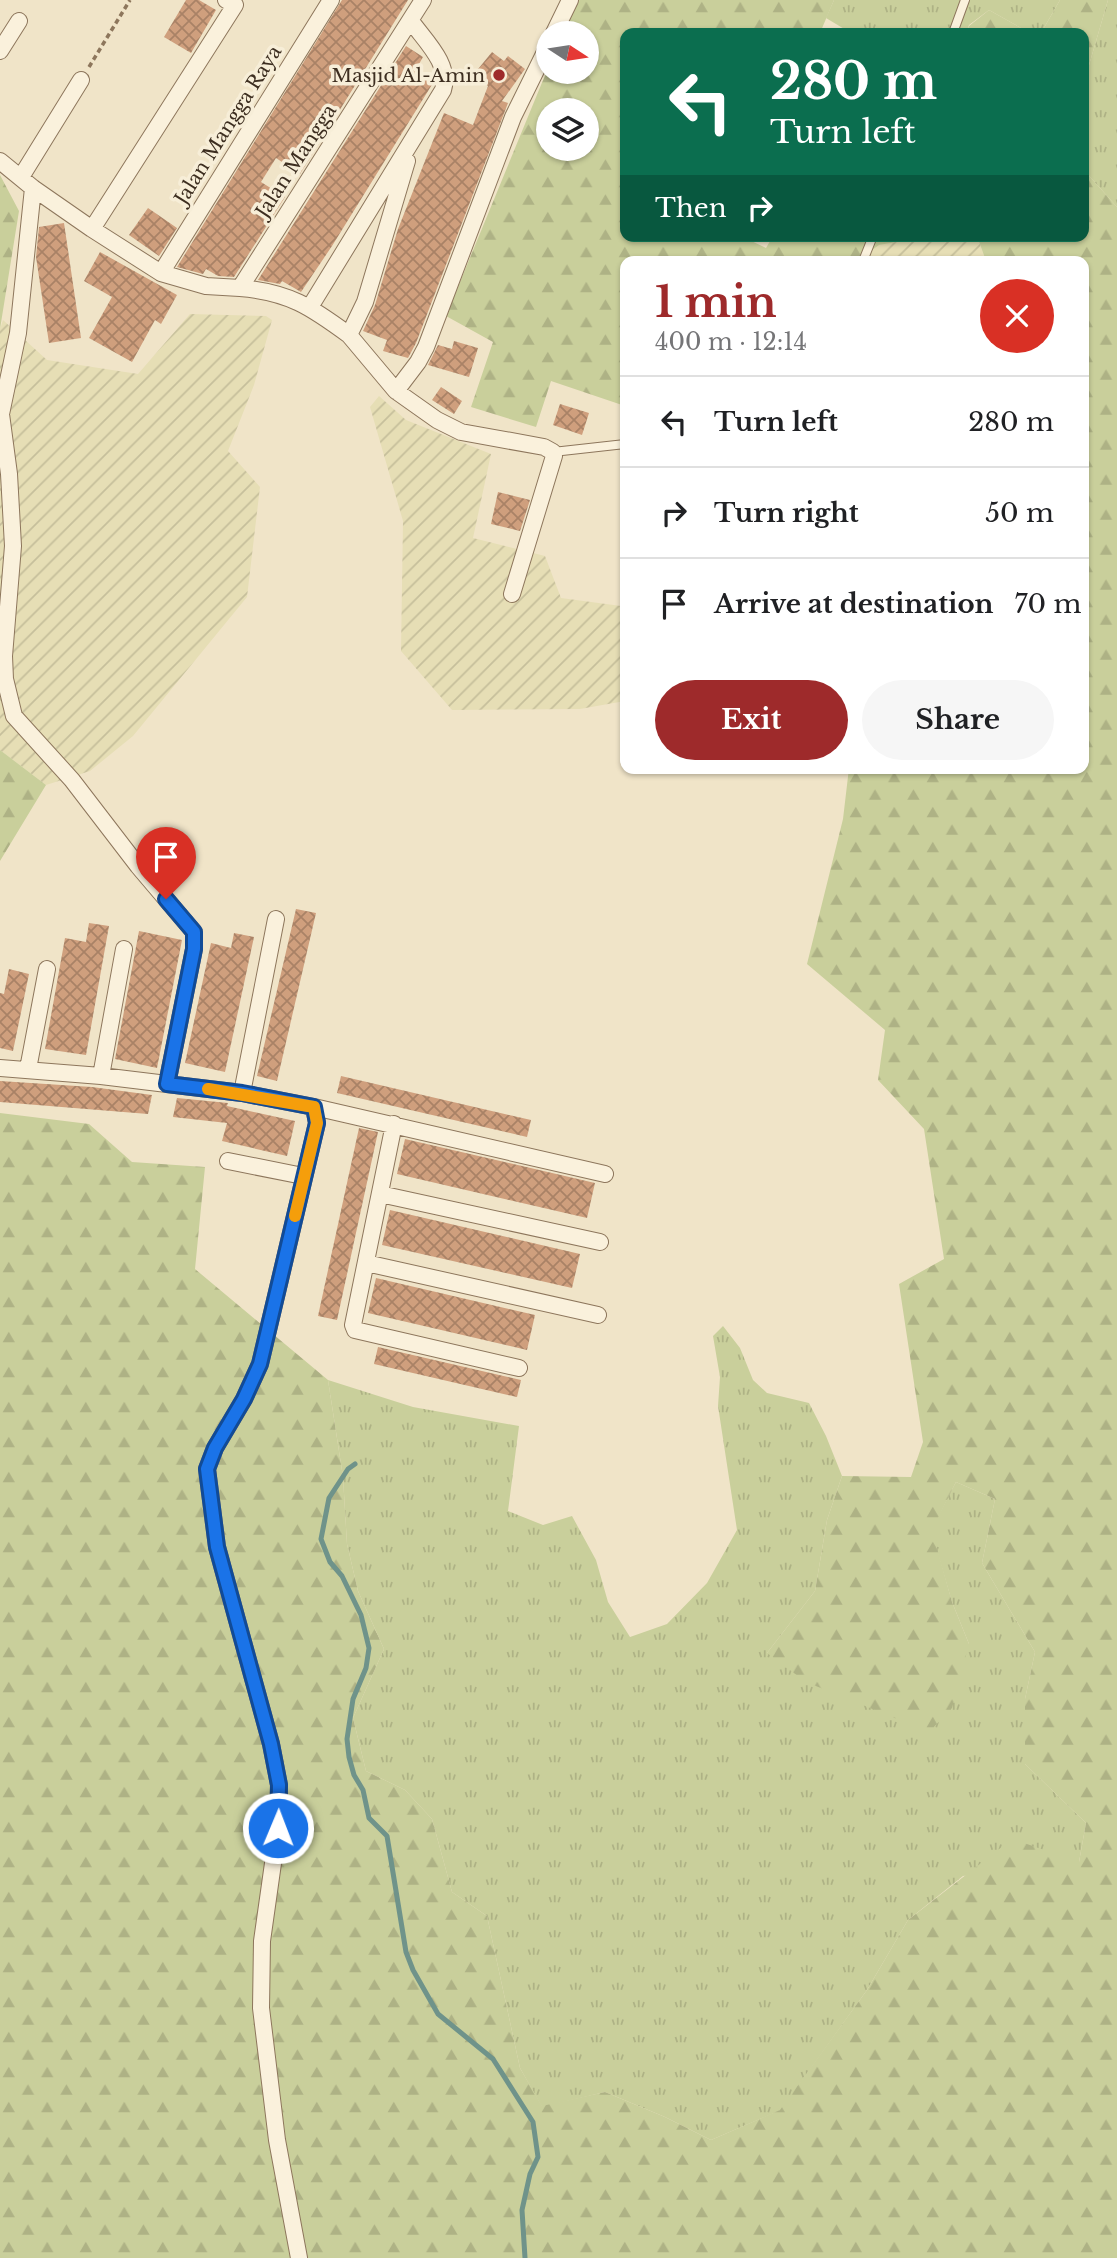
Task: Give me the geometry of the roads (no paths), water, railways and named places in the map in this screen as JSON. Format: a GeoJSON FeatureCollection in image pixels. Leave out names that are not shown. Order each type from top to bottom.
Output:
{"type":"FeatureCollection","features":[{"type":"Feature","properties":{"kind":"street"},"geometry":{"type":"LineString","coordinates":[[92,229],[235,5],[226,0]]}},
{"type":"Feature","properties":{"kind":"street","name":"Jalan Mangga Raya"},"geometry":{"type":"LineString","coordinates":[[162,273],[331,0]]}},
{"type":"Feature","properties":{"kind":"street","name":"Jalan Mangga"},"geometry":{"type":"LineString","coordinates":[[240,288],[423,0]]}},
{"type":"Feature","properties":{"kind":"street"},"geometry":{"type":"LineString","coordinates":[[560,21],[570,0]]}},
{"type":"Feature","properties":{"kind":"street"},"geometry":{"type":"LineString","coordinates":[[0,51],[19,21]]}},
{"type":"Feature","properties":{"kind":"street"},"geometry":{"type":"LineString","coordinates":[[310,307],[443,90],[445,70],[411,21]]}},
{"type":"Feature","properties":{"kind":"street"},"geometry":{"type":"LineString","coordinates":[[396,391],[426,347],[513,117],[536,70]]}},
{"type":"Feature","properties":{"kind":"street"},"geometry":{"type":"LineString","coordinates":[[81,80],[27,183],[18,333],[1,414],[9,474],[13,546],[4,656],[5,679],[15,716],[72,780],[138,866],[194,932],[194,949],[167,1084]]}},
{"type":"Feature","properties":{"kind":"street"},"geometry":{"type":"LineString","coordinates":[[349,335],[365,302],[413,142]]}},
{"type":"Feature","properties":{"kind":"street"},"geometry":{"type":"LineString","coordinates":[[0,161],[92,229],[162,273],[206,286],[261,290],[310,307],[349,335],[396,391],[437,420],[461,432],[544,447],[553,452],[512,594]]}},
{"type":"Feature","properties":{"kind":"street"},"geometry":{"type":"LineString","coordinates":[[242,1093],[276,919]]}},
{"type":"Feature","properties":{"kind":"street"},"geometry":{"type":"LineString","coordinates":[[101,1076],[124,949]]}},
{"type":"Feature","properties":{"kind":"street"},"geometry":{"type":"LineString","coordinates":[[27,1069],[47,969]]}},
{"type":"Feature","properties":{"kind":"street"},"geometry":{"type":"LineString","coordinates":[[0,1068],[101,1076],[242,1093],[394,1124],[605,1174]]}},
{"type":"Feature","properties":{"kind":"street"},"geometry":{"type":"LineString","coordinates":[[299,2258],[277,2140],[261,2008],[262,1941],[278,1828],[279,1785],[271,1744],[217,1547],[207,1469],[215,1448],[244,1399],[260,1364],[317,1123],[314,1107]]}},
{"type":"Feature","properties":{"kind":"street"},"geometry":{"type":"LineString","coordinates":[[394,1124],[353,1325],[355,1330],[519,1368]]}},
{"type":"Feature","properties":{"kind":"street"},"geometry":{"type":"LineString","coordinates":[[228,1161],[303,1176]]}},
{"type":"Feature","properties":{"kind":"street"},"geometry":{"type":"LineString","coordinates":[[380,1194],[600,1242]]}},
{"type":"Feature","properties":{"kind":"street"},"geometry":{"type":"LineString","coordinates":[[366,1263],[598,1315]]}},
{"type":"Feature","properties":{"kind":"lane"},"geometry":{"type":"LineString","coordinates":[[955,28],[965,0]]}},
{"type":"Feature","properties":{"kind":"lane"},"geometry":{"type":"LineString","coordinates":[[553,452],[620,445]]}},
{"type":"Feature","properties":{"kind":"waterway"},"geometry":{"type":"LineString","coordinates":[[355,1464],[348,1469],[329,1498],[321,1539],[330,1562],[342,1576],[361,1615],[369,1648],[366,1668],[353,1699],[347,1739],[349,1757],[354,1775],[363,1790],[369,1818],[387,1836],[406,1952],[413,1970],[438,2014],[493,2059],[533,2122],[538,2157],[530,2174],[522,2210],[525,2258]]}},
{"type":"Feature","properties":{"kind":"place","name":"Masjid Al-Amin"},"geometry":{"type":"Point","coordinates":[499,75]}}]}
